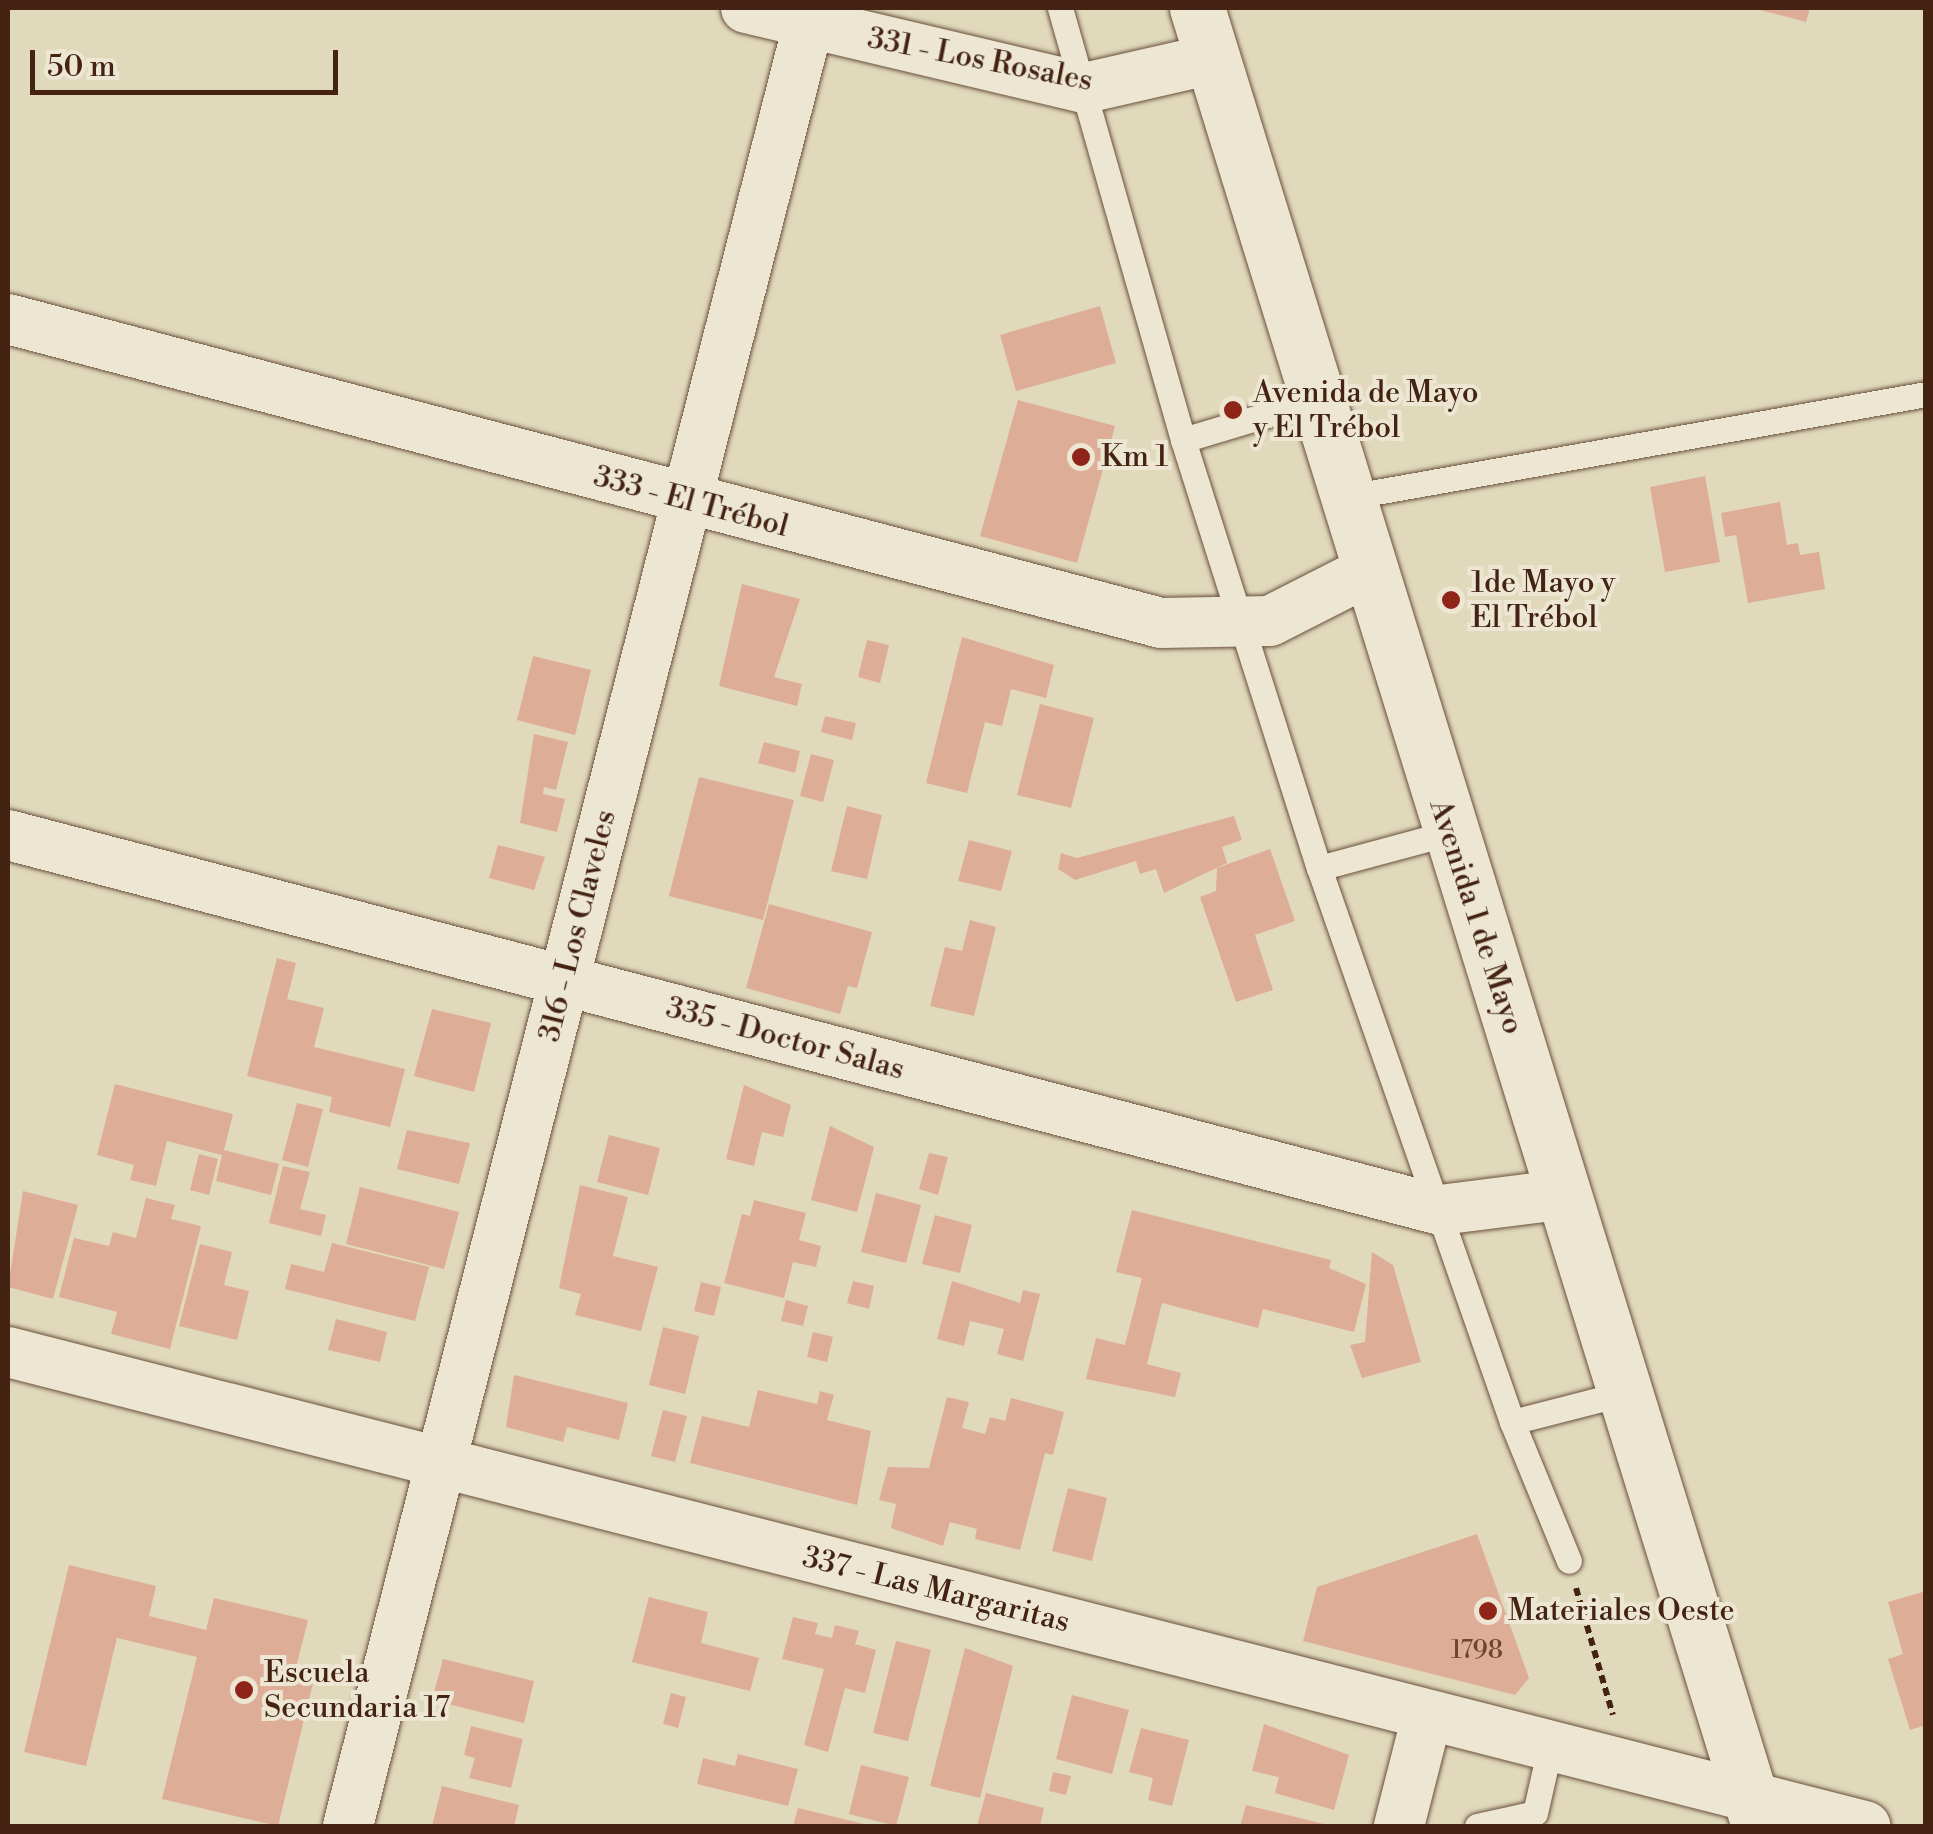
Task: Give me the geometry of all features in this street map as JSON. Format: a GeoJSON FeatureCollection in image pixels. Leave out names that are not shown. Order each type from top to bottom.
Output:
{"type":"FeatureCollection","features":[{"type":"Feature","properties":{"kind":"main road","name":"Avenida 1 de Mayo"},"geometry":{"type":"LineString","coordinates":[[1198,8],[1449,833],[1566,1194],[1754,1812]]}},
{"type":"Feature","properties":{"kind":"street","name":"331 - Los Rosales"},"geometry":{"type":"LineString","coordinates":[[746,8],[1085,88],[1213,59]]}},
{"type":"Feature","properties":{"kind":"street","name":"316 - Los Claveles"},"geometry":{"type":"LineString","coordinates":[[348,1826],[808,25]]}},
{"type":"Feature","properties":{"kind":"street","name":"333 - El Trébol"},"geometry":{"type":"LineString","coordinates":[[8,319],[1076,606],[1161,623],[1240,625],[1270,621],[1370,570]]}},
{"type":"Feature","properties":{"kind":"street","name":"335 - Doctor Salas"},"geometry":{"type":"LineString","coordinates":[[8,835],[1440,1210],[1566,1194]]}},
{"type":"Feature","properties":{"kind":"street","name":"337 - Las Margaritas"},"geometry":{"type":"LineString","coordinates":[[8,1352],[1628,1767],[1754,1812],[1865,1826]]}},
{"type":"Feature","properties":{"kind":"street"},"geometry":{"type":"LineString","coordinates":[[1403,1826],[1427,1716]]}},
{"type":"Feature","properties":{"kind":"lane"},"geometry":{"type":"LineString","coordinates":[[1060,8],[1182,440],[1318,868],[1512,1422],[1569,1561]]}},
{"type":"Feature","properties":{"kind":"lane"},"geometry":{"type":"LineString","coordinates":[[1348,497],[1926,394]]}},
{"type":"Feature","properties":{"kind":"lane"},"geometry":{"type":"LineString","coordinates":[[1182,440],[1319,398]]}},
{"type":"Feature","properties":{"kind":"lane"},"geometry":{"type":"LineString","coordinates":[[1318,868],[1449,833]]}},
{"type":"Feature","properties":{"kind":"lane"},"geometry":{"type":"LineString","coordinates":[[1512,1422],[1625,1393]]}},
{"type":"Feature","properties":{"kind":"lane"},"geometry":{"type":"LineString","coordinates":[[1477,1826],[1535,1814],[1550,1747]]}},
{"type":"Feature","properties":{"kind":"path"},"geometry":{"type":"LineString","coordinates":[[1569,1561],[1628,1767]]}},
{"type":"Feature","properties":{"kind":"building"},"geometry":{"type":"Polygon","coordinates":[[[1753,8],[1810,8],[1806,22],[1753,8]]]}},
{"type":"Feature","properties":{"kind":"building"},"geometry":{"type":"Polygon","coordinates":[[[1100,306],[1116,363],[1016,391],[1000,335],[1100,306]]]}},
{"type":"Feature","properties":{"kind":"building"},"geometry":{"type":"Polygon","coordinates":[[[1018,400],[1115,426],[1077,563],[980,536],[1018,400]]]}},
{"type":"Feature","properties":{"kind":"building"},"geometry":{"type":"Polygon","coordinates":[[[1705,476],[1720,562],[1665,572],[1650,487],[1705,476]]]}},
{"type":"Feature","properties":{"kind":"building"},"geometry":{"type":"Polygon","coordinates":[[[1780,502],[1787,545],[1798,543],[1800,555],[1819,552],[1825,589],[1748,603],[1736,535],[1725,537],[1721,513],[1780,502]]]}},
{"type":"Feature","properties":{"kind":"building"},"geometry":{"type":"Polygon","coordinates":[[[742,584],[800,599],[774,677],[802,684],[797,706],[719,686],[742,584]]]}},
{"type":"Feature","properties":{"kind":"building"},"geometry":{"type":"Polygon","coordinates":[[[962,637],[1054,665],[1046,698],[1011,689],[1002,726],[985,722],[967,793],[926,783],[962,637]]]}},
{"type":"Feature","properties":{"kind":"building"},"geometry":{"type":"Polygon","coordinates":[[[867,640],[889,645],[880,683],[858,677],[867,640]]]}},
{"type":"Feature","properties":{"kind":"building"},"geometry":{"type":"Polygon","coordinates":[[[533,656],[591,670],[575,735],[517,720],[533,656]]]}},
{"type":"Feature","properties":{"kind":"building"},"geometry":{"type":"Polygon","coordinates":[[[1040,704],[1094,718],[1071,808],[1017,795],[1040,704]]]}},
{"type":"Feature","properties":{"kind":"building"},"geometry":{"type":"Polygon","coordinates":[[[825,716],[856,723],[852,740],[821,732],[825,716]]]}},
{"type":"Feature","properties":{"kind":"building"},"geometry":{"type":"Polygon","coordinates":[[[534,734],[568,742],[556,790],[544,787],[543,794],[565,799],[557,832],[520,823],[534,734]]]}},
{"type":"Feature","properties":{"kind":"building"},"geometry":{"type":"Polygon","coordinates":[[[764,742],[800,751],[795,773],[758,763],[764,742]]]}},
{"type":"Feature","properties":{"kind":"building"},"geometry":{"type":"Polygon","coordinates":[[[811,754],[834,760],[823,802],[800,796],[811,754]]]}},
{"type":"Feature","properties":{"kind":"building"},"geometry":{"type":"Polygon","coordinates":[[[699,777],[794,800],[763,920],[669,896],[699,777]]]}},
{"type":"Feature","properties":{"kind":"building"},"geometry":{"type":"Polygon","coordinates":[[[847,806],[882,815],[867,879],[831,871],[847,806]]]}},
{"type":"Feature","properties":{"kind":"building"},"geometry":{"type":"Polygon","coordinates":[[[1234,816],[1242,840],[1222,847],[1227,863],[1164,893],[1156,869],[1140,874],[1136,861],[1075,880],[1058,869],[1061,853],[1077,858],[1234,816]]]}},
{"type":"Feature","properties":{"kind":"building"},"geometry":{"type":"Polygon","coordinates":[[[969,840],[1012,851],[1001,891],[958,881],[969,840]]]}},
{"type":"Feature","properties":{"kind":"building"},"geometry":{"type":"Polygon","coordinates":[[[498,845],[545,857],[534,890],[489,878],[498,845]]]}},
{"type":"Feature","properties":{"kind":"building"},"geometry":{"type":"Polygon","coordinates":[[[1270,849],[1295,921],[1255,935],[1273,990],[1236,1002],[1200,897],[1216,891],[1217,868],[1270,849]]]}},
{"type":"Feature","properties":{"kind":"building"},"geometry":{"type":"Polygon","coordinates":[[[769,904],[872,932],[857,988],[848,986],[840,1014],[746,988],[769,904]]]}},
{"type":"Feature","properties":{"kind":"building"},"geometry":{"type":"Polygon","coordinates":[[[970,920],[996,927],[974,1016],[930,1006],[945,947],[962,951],[970,920]]]}},
{"type":"Feature","properties":{"kind":"building"},"geometry":{"type":"Polygon","coordinates":[[[277,958],[296,963],[287,999],[324,1008],[314,1047],[405,1069],[390,1127],[329,1112],[332,1097],[247,1076],[277,958]]]}},
{"type":"Feature","properties":{"kind":"building"},"geometry":{"type":"Polygon","coordinates":[[[432,1009],[491,1023],[474,1092],[414,1076],[432,1009]]]}},
{"type":"Feature","properties":{"kind":"building"},"geometry":{"type":"Polygon","coordinates":[[[115,1084],[233,1114],[224,1150],[279,1164],[271,1195],[216,1181],[222,1155],[167,1141],[156,1186],[130,1180],[134,1165],[97,1155],[115,1084]]]}},
{"type":"Feature","properties":{"kind":"building"},"geometry":{"type":"Polygon","coordinates":[[[744,1085],[791,1105],[783,1137],[762,1132],[754,1166],[726,1159],[744,1085]]]}},
{"type":"Feature","properties":{"kind":"building"},"geometry":{"type":"Polygon","coordinates":[[[297,1103],[323,1109],[308,1167],[282,1160],[297,1103]]]}},
{"type":"Feature","properties":{"kind":"building"},"geometry":{"type":"Polygon","coordinates":[[[830,1126],[874,1147],[857,1212],[811,1200],[830,1126]]]}},
{"type":"Feature","properties":{"kind":"building"},"geometry":{"type":"Polygon","coordinates":[[[407,1130],[470,1143],[459,1184],[397,1169],[407,1130]]]}},
{"type":"Feature","properties":{"kind":"building"},"geometry":{"type":"Polygon","coordinates":[[[609,1135],[660,1148],[648,1195],[597,1182],[609,1135]]]}},
{"type":"Feature","properties":{"kind":"building"},"geometry":{"type":"Polygon","coordinates":[[[929,1153],[948,1157],[938,1195],[919,1189],[929,1153]]]}},
{"type":"Feature","properties":{"kind":"building"},"geometry":{"type":"Polygon","coordinates":[[[199,1154],[218,1159],[209,1195],[190,1190],[199,1154]]]}},
{"type":"Feature","properties":{"kind":"building"},"geometry":{"type":"Polygon","coordinates":[[[283,1166],[310,1172],[300,1209],[326,1215],[321,1236],[269,1223],[283,1166]]]}},
{"type":"Feature","properties":{"kind":"building"},"geometry":{"type":"Polygon","coordinates":[[[580,1185],[628,1197],[613,1256],[658,1267],[641,1331],[575,1315],[581,1294],[559,1288],[580,1185]]]}},
{"type":"Feature","properties":{"kind":"building"},"geometry":{"type":"Polygon","coordinates":[[[360,1187],[459,1212],[444,1269],[346,1244],[360,1187]]]}},
{"type":"Feature","properties":{"kind":"building"},"geometry":{"type":"Polygon","coordinates":[[[23,1191],[78,1205],[53,1299],[8,1287],[23,1191]]]}},
{"type":"Feature","properties":{"kind":"building"},"geometry":{"type":"Polygon","coordinates":[[[876,1193],[921,1205],[906,1263],[861,1252],[876,1193]]]}},
{"type":"Feature","properties":{"kind":"building"},"geometry":{"type":"Polygon","coordinates":[[[146,1198],[175,1205],[171,1219],[201,1226],[170,1349],[111,1334],[117,1312],[59,1297],[74,1238],[109,1246],[113,1232],[136,1238],[146,1198]]]}},
{"type":"Feature","properties":{"kind":"building"},"geometry":{"type":"Polygon","coordinates":[[[754,1200],[806,1213],[799,1240],[821,1246],[816,1267],[793,1262],[784,1298],[724,1283],[742,1214],[750,1216],[754,1200]]]}},
{"type":"Feature","properties":{"kind":"building"},"geometry":{"type":"Polygon","coordinates":[[[1132,1210],[1331,1260],[1329,1268],[1366,1284],[1354,1332],[1263,1309],[1258,1328],[1162,1303],[1147,1364],[1181,1373],[1175,1397],[1086,1379],[1096,1338],[1125,1345],[1142,1278],[1116,1272],[1132,1210]]]}},
{"type":"Feature","properties":{"kind":"building"},"geometry":{"type":"Polygon","coordinates":[[[935,1215],[972,1225],[960,1273],[922,1264],[935,1215]]]}},
{"type":"Feature","properties":{"kind":"building"},"geometry":{"type":"Polygon","coordinates":[[[332,1243],[429,1267],[415,1321],[285,1289],[291,1264],[324,1272],[332,1243]]]}},
{"type":"Feature","properties":{"kind":"building"},"geometry":{"type":"Polygon","coordinates":[[[200,1244],[232,1252],[224,1285],[249,1291],[237,1340],[179,1326],[200,1244]]]}},
{"type":"Feature","properties":{"kind":"building"},"geometry":{"type":"Polygon","coordinates":[[[1372,1252],[1393,1265],[1421,1362],[1362,1378],[1350,1345],[1365,1342],[1372,1252]]]}},
{"type":"Feature","properties":{"kind":"building"},"geometry":{"type":"Polygon","coordinates":[[[853,1281],[874,1286],[869,1309],[847,1303],[853,1281]]]}},
{"type":"Feature","properties":{"kind":"building"},"geometry":{"type":"Polygon","coordinates":[[[952,1281],[1020,1303],[1023,1290],[1040,1294],[1023,1361],[997,1354],[1004,1329],[970,1321],[964,1346],[937,1339],[952,1281]]]}},
{"type":"Feature","properties":{"kind":"building"},"geometry":{"type":"Polygon","coordinates":[[[701,1282],[721,1287],[714,1316],[694,1311],[701,1282]]]}},
{"type":"Feature","properties":{"kind":"building"},"geometry":{"type":"Polygon","coordinates":[[[786,1300],[808,1306],[803,1326],[781,1321],[786,1300]]]}},
{"type":"Feature","properties":{"kind":"building"},"geometry":{"type":"Polygon","coordinates":[[[336,1319],[387,1332],[380,1362],[328,1350],[336,1319]]]}},
{"type":"Feature","properties":{"kind":"building"},"geometry":{"type":"Polygon","coordinates":[[[663,1327],[699,1336],[685,1394],[649,1385],[663,1327]]]}},
{"type":"Feature","properties":{"kind":"building"},"geometry":{"type":"Polygon","coordinates":[[[813,1332],[833,1337],[827,1362],[807,1357],[813,1332]]]}},
{"type":"Feature","properties":{"kind":"building"},"geometry":{"type":"Polygon","coordinates":[[[514,1375],[628,1403],[619,1440],[567,1427],[563,1442],[506,1427],[514,1375]]]}},
{"type":"Feature","properties":{"kind":"building"},"geometry":{"type":"Polygon","coordinates":[[[758,1390],[817,1404],[820,1391],[834,1395],[827,1420],[871,1431],[857,1505],[690,1463],[702,1416],[749,1427],[758,1390]]]}},
{"type":"Feature","properties":{"kind":"building"},"geometry":{"type":"Polygon","coordinates":[[[947,1397],[969,1402],[962,1428],[985,1434],[990,1417],[1005,1421],[1011,1398],[1064,1412],[1053,1455],[1045,1453],[1020,1550],[975,1539],[977,1529],[950,1522],[943,1546],[891,1528],[896,1504],[879,1500],[888,1467],[929,1468],[947,1397]]]}},
{"type":"Feature","properties":{"kind":"building"},"geometry":{"type":"Polygon","coordinates":[[[663,1410],[687,1416],[675,1462],[651,1456],[663,1410]]]}},
{"type":"Feature","properties":{"kind":"building"},"geometry":{"type":"Polygon","coordinates":[[[1068,1488],[1107,1498],[1092,1561],[1052,1551],[1068,1488]]]}},
{"type":"Feature","properties":{"kind":"building"},"geometry":{"type":"Polygon","coordinates":[[[1477,1534],[1529,1678],[1515,1695],[1303,1641],[1317,1587],[1477,1534]]]}},
{"type":"Feature","properties":{"kind":"building"},"geometry":{"type":"Polygon","coordinates":[[[69,1565],[156,1586],[149,1616],[206,1630],[214,1598],[308,1620],[293,1679],[313,1683],[278,1826],[162,1799],[197,1657],[117,1638],[86,1766],[24,1752],[69,1565]]]}},
{"type":"Feature","properties":{"kind":"building"},"geometry":{"type":"Polygon","coordinates":[[[1926,1591],[1926,1725],[1910,1730],[1888,1659],[1903,1654],[1888,1602],[1926,1591]]]}},
{"type":"Feature","properties":{"kind":"building"},"geometry":{"type":"Polygon","coordinates":[[[649,1597],[708,1612],[701,1643],[759,1658],[750,1691],[632,1662],[649,1597]]]}},
{"type":"Feature","properties":{"kind":"building"},"geometry":{"type":"Polygon","coordinates":[[[793,1617],[818,1623],[815,1634],[832,1638],[835,1625],[859,1631],[855,1644],[876,1650],[865,1693],[845,1688],[828,1752],[804,1745],[824,1669],[782,1659],[793,1617]]]}},
{"type":"Feature","properties":{"kind":"building"},"geometry":{"type":"Polygon","coordinates":[[[896,1641],[931,1650],[908,1741],[873,1733],[896,1641]]]}},
{"type":"Feature","properties":{"kind":"building"},"geometry":{"type":"Polygon","coordinates":[[[965,1648],[1013,1666],[980,1798],[930,1786],[965,1648]]]}},
{"type":"Feature","properties":{"kind":"building"},"geometry":{"type":"Polygon","coordinates":[[[443,1659],[534,1681],[524,1723],[432,1700],[443,1659]]]}},
{"type":"Feature","properties":{"kind":"building"},"geometry":{"type":"Polygon","coordinates":[[[671,1693],[686,1697],[678,1728],[663,1724],[671,1693]]]}},
{"type":"Feature","properties":{"kind":"building"},"geometry":{"type":"Polygon","coordinates":[[[1072,1695],[1129,1710],[1112,1774],[1056,1759],[1072,1695]]]}},
{"type":"Feature","properties":{"kind":"building"},"geometry":{"type":"Polygon","coordinates":[[[1264,1724],[1349,1755],[1334,1810],[1275,1793],[1279,1777],[1252,1771],[1264,1724]]]}},
{"type":"Feature","properties":{"kind":"building"},"geometry":{"type":"Polygon","coordinates":[[[471,1726],[523,1739],[511,1788],[469,1778],[475,1758],[464,1755],[471,1726]]]}},
{"type":"Feature","properties":{"kind":"building"},"geometry":{"type":"Polygon","coordinates":[[[1141,1728],[1189,1740],[1172,1806],[1148,1800],[1153,1778],[1129,1772],[1141,1728]]]}},
{"type":"Feature","properties":{"kind":"building"},"geometry":{"type":"Polygon","coordinates":[[[738,1754],[798,1769],[788,1806],[697,1784],[703,1758],[735,1766],[738,1754]]]}},
{"type":"Feature","properties":{"kind":"building"},"geometry":{"type":"Polygon","coordinates":[[[861,1765],[909,1777],[896,1826],[849,1814],[861,1765]]]}},
{"type":"Feature","properties":{"kind":"building"},"geometry":{"type":"Polygon","coordinates":[[[1053,1772],[1071,1776],[1066,1795],[1049,1791],[1053,1772]]]}},
{"type":"Feature","properties":{"kind":"building"},"geometry":{"type":"Polygon","coordinates":[[[442,1786],[519,1805],[514,1826],[432,1826],[442,1786]]]}},
{"type":"Feature","properties":{"kind":"building"},"geometry":{"type":"Polygon","coordinates":[[[986,1793],[1044,1808],[1040,1826],[977,1826],[986,1793]]]}},
{"type":"Feature","properties":{"kind":"building"},"geometry":{"type":"Polygon","coordinates":[[[1246,1805],[1328,1825],[1328,1826],[1240,1826],[1246,1805]]]}},
{"type":"Feature","properties":{"kind":"building"},"geometry":{"type":"Polygon","coordinates":[[[798,1808],[868,1825],[868,1826],[793,1826],[798,1808]]]}},
{"type":"Feature","properties":{"kind":"place","name":"Avenida de Mayo y El Trébol"},"geometry":{"type":"Point","coordinates":[1233,410]}},
{"type":"Feature","properties":{"kind":"place","name":"Km 1"},"geometry":{"type":"Point","coordinates":[1081,457]}},
{"type":"Feature","properties":{"kind":"place","name":"1de Mayo y El Trébol"},"geometry":{"type":"Point","coordinates":[1451,600]}},
{"type":"Feature","properties":{"kind":"place","name":"Materiales Oeste"},"geometry":{"type":"Point","coordinates":[1488,1611]}},
{"type":"Feature","properties":{"kind":"place","name":"Escuela Secundaria 17"},"geometry":{"type":"Point","coordinates":[244,1690]}}]}
